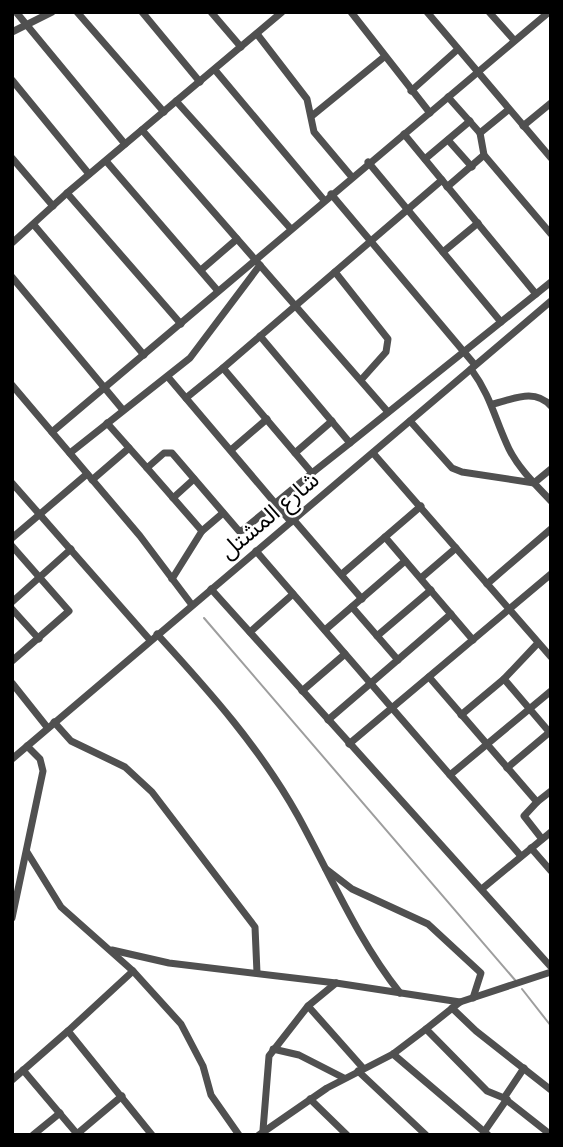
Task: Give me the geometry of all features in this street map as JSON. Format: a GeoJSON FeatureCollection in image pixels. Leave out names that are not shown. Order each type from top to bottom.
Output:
{"type":"FeatureCollection","features":[{"type":"Feature","properties":{"kind":"street"},"geometry":{"type":"LineString","coordinates":[[16,12],[125,144]]}},
{"type":"Feature","properties":{"kind":"street"},"geometry":{"type":"LineString","coordinates":[[12,32],[52,12]]}},
{"type":"Feature","properties":{"kind":"street"},"geometry":{"type":"LineString","coordinates":[[76,12],[164,112]]}},
{"type":"Feature","properties":{"kind":"street"},"geometry":{"type":"LineString","coordinates":[[142,12],[200,82]]}},
{"type":"Feature","properties":{"kind":"street"},"geometry":{"type":"LineString","coordinates":[[211,12],[241,47]]}},
{"type":"Feature","properties":{"kind":"street"},"geometry":{"type":"LineString","coordinates":[[12,230],[16,240],[89,174],[282,12]]}},
{"type":"Feature","properties":{"kind":"street"},"geometry":{"type":"LineString","coordinates":[[351,12],[429,113]]}},
{"type":"Feature","properties":{"kind":"street"},"geometry":{"type":"LineString","coordinates":[[439,12],[429,15],[551,158]]}},
{"type":"Feature","properties":{"kind":"street"},"geometry":{"type":"LineString","coordinates":[[489,12],[514,40]]}},
{"type":"Feature","properties":{"kind":"street"},"geometry":{"type":"LineString","coordinates":[[52,432],[219,291],[258,262],[351,176],[550,13]]}},
{"type":"Feature","properties":{"kind":"street"},"geometry":{"type":"LineString","coordinates":[[257,34],[307,99],[313,115],[314,132],[351,176]]}},
{"type":"Feature","properties":{"kind":"street"},"geometry":{"type":"LineString","coordinates":[[411,91],[457,50]]}},
{"type":"Feature","properties":{"kind":"street"},"geometry":{"type":"LineString","coordinates":[[313,115],[384,57]]}},
{"type":"Feature","properties":{"kind":"street"},"geometry":{"type":"LineString","coordinates":[[215,70],[324,200]]}},
{"type":"Feature","properties":{"kind":"street"},"geometry":{"type":"LineString","coordinates":[[12,79],[89,174]]}},
{"type":"Feature","properties":{"kind":"street"},"geometry":{"type":"LineString","coordinates":[[448,97],[480,133],[484,155],[551,234]]}},
{"type":"Feature","properties":{"kind":"street"},"geometry":{"type":"LineString","coordinates":[[176,102],[291,229]]}},
{"type":"Feature","properties":{"kind":"street"},"geometry":{"type":"LineString","coordinates":[[523,126],[551,103]]}},
{"type":"Feature","properties":{"kind":"street"},"geometry":{"type":"LineString","coordinates":[[480,133],[508,110]]}},
{"type":"Feature","properties":{"kind":"street"},"geometry":{"type":"LineString","coordinates":[[425,159],[470,121]]}},
{"type":"Feature","properties":{"kind":"street"},"geometry":{"type":"LineString","coordinates":[[142,130],[388,412]]}},
{"type":"Feature","properties":{"kind":"street"},"geometry":{"type":"LineString","coordinates":[[404,134],[536,294]]}},
{"type":"Feature","properties":{"kind":"street"},"geometry":{"type":"LineString","coordinates":[[448,140],[472,167]]}},
{"type":"Feature","properties":{"kind":"street"},"geometry":{"type":"LineString","coordinates":[[186,398],[408,208],[472,167],[484,155]]}},
{"type":"Feature","properties":{"kind":"street"},"geometry":{"type":"LineString","coordinates":[[12,158],[53,206]]}},
{"type":"Feature","properties":{"kind":"street"},"geometry":{"type":"LineString","coordinates":[[106,160],[219,291]]}},
{"type":"Feature","properties":{"kind":"street"},"geometry":{"type":"LineString","coordinates":[[368,162],[501,322]]}},
{"type":"Feature","properties":{"kind":"street"},"geometry":{"type":"LineString","coordinates":[[67,193],[181,324]]}},
{"type":"Feature","properties":{"kind":"street"},"geometry":{"type":"LineString","coordinates":[[331,194],[463,352],[493,404],[509,450],[551,501]]}},
{"type":"Feature","properties":{"kind":"street"},"geometry":{"type":"LineString","coordinates":[[443,251],[478,223]]}},
{"type":"Feature","properties":{"kind":"street"},"geometry":{"type":"LineString","coordinates":[[34,225],[144,355]]}},
{"type":"Feature","properties":{"kind":"street"},"geometry":{"type":"LineString","coordinates":[[201,271],[237,239]]}},
{"type":"Feature","properties":{"kind":"street"},"geometry":{"type":"LineString","coordinates":[[70,453],[168,377],[207,340],[258,262]]}},
{"type":"Feature","properties":{"kind":"street"},"geometry":{"type":"LineString","coordinates":[[335,272],[387,339],[386,352],[361,380]]}},
{"type":"Feature","properties":{"kind":"street"},"geometry":{"type":"LineString","coordinates":[[12,277],[123,410]]}},
{"type":"Feature","properties":{"kind":"street"},"geometry":{"type":"LineString","coordinates":[[147,468],[164,453],[172,453],[241,532],[551,282]]}},
{"type":"Feature","properties":{"kind":"street","name":"شارع المشتل"},"geometry":{"type":"LineString","coordinates":[[12,759],[551,301]]}},
{"type":"Feature","properties":{"kind":"street"},"geometry":{"type":"LineString","coordinates":[[260,337],[350,443]]}},
{"type":"Feature","properties":{"kind":"street"},"geometry":{"type":"LineString","coordinates":[[223,368],[312,473]]}},
{"type":"Feature","properties":{"kind":"street"},"geometry":{"type":"LineString","coordinates":[[168,377],[275,503],[362,599]]}},
{"type":"Feature","properties":{"kind":"street"},"geometry":{"type":"LineString","coordinates":[[12,385],[90,477],[192,605]]}},
{"type":"Feature","properties":{"kind":"street"},"geometry":{"type":"LineString","coordinates":[[493,404],[535,395],[551,406]]}},
{"type":"Feature","properties":{"kind":"street"},"geometry":{"type":"LineString","coordinates":[[231,450],[267,419]]}},
{"type":"Feature","properties":{"kind":"street"},"geometry":{"type":"LineString","coordinates":[[295,453],[332,421]]}},
{"type":"Feature","properties":{"kind":"street"},"geometry":{"type":"LineString","coordinates":[[410,421],[457,471],[534,482],[551,469]]}},
{"type":"Feature","properties":{"kind":"street"},"geometry":{"type":"LineString","coordinates":[[107,423],[202,531]]}},
{"type":"Feature","properties":{"kind":"street"},"geometry":{"type":"LineString","coordinates":[[12,538],[130,447]]}},
{"type":"Feature","properties":{"kind":"street"},"geometry":{"type":"LineString","coordinates":[[373,453],[551,657]]}},
{"type":"Feature","properties":{"kind":"street"},"geometry":{"type":"LineString","coordinates":[[173,498],[194,479]]}},
{"type":"Feature","properties":{"kind":"street"},"geometry":{"type":"LineString","coordinates":[[12,483],[71,549],[240,726],[299,817],[368,950],[400,993]]}},
{"type":"Feature","properties":{"kind":"street"},"geometry":{"type":"LineString","coordinates":[[342,574],[421,506]]}},
{"type":"Feature","properties":{"kind":"street"},"geometry":{"type":"LineString","coordinates":[[173,579],[202,531],[223,513]]}},
{"type":"Feature","properties":{"kind":"street"},"geometry":{"type":"LineString","coordinates":[[487,584],[551,529]]}},
{"type":"Feature","properties":{"kind":"street"},"geometry":{"type":"LineString","coordinates":[[385,537],[473,640]]}},
{"type":"Feature","properties":{"kind":"street"},"geometry":{"type":"LineString","coordinates":[[12,546],[69,611],[12,661]]}},
{"type":"Feature","properties":{"kind":"street"},"geometry":{"type":"LineString","coordinates":[[421,578],[456,548]]}},
{"type":"Feature","properties":{"kind":"street"},"geometry":{"type":"LineString","coordinates":[[12,602],[71,549]]}},
{"type":"Feature","properties":{"kind":"street"},"geometry":{"type":"LineString","coordinates":[[256,551],[521,856]]}},
{"type":"Feature","properties":{"kind":"street"},"geometry":{"type":"LineString","coordinates":[[325,630],[405,561]]}},
{"type":"Feature","properties":{"kind":"street"},"geometry":{"type":"LineString","coordinates":[[349,744],[549,579]]}},
{"type":"Feature","properties":{"kind":"street"},"geometry":{"type":"LineString","coordinates":[[211,589],[349,744],[483,888],[551,967]]}},
{"type":"Feature","properties":{"kind":"street"},"geometry":{"type":"LineString","coordinates":[[377,636],[431,590]]}},
{"type":"Feature","properties":{"kind":"street"},"geometry":{"type":"LineString","coordinates":[[250,632],[293,594]]}},
{"type":"Feature","properties":{"kind":"street"},"geometry":{"type":"LineString","coordinates":[[352,607],[398,660]]}},
{"type":"Feature","properties":{"kind":"street"},"geometry":{"type":"LineString","coordinates":[[12,609],[39,639]]}},
{"type":"Feature","properties":{"kind":"street"},"geometry":{"type":"LineString","coordinates":[[328,720],[451,614]]}},
{"type":"Feature","properties":{"kind":"street"},"geometry":{"type":"LineString","coordinates":[[461,715],[504,679],[538,643]]}},
{"type":"Feature","properties":{"kind":"street"},"geometry":{"type":"LineString","coordinates":[[302,691],[345,654]]}},
{"type":"Feature","properties":{"kind":"street"},"geometry":{"type":"LineString","coordinates":[[429,677],[537,802]]}},
{"type":"Feature","properties":{"kind":"street"},"geometry":{"type":"LineString","coordinates":[[504,679],[550,732],[507,768]]}},
{"type":"Feature","properties":{"kind":"street"},"geometry":{"type":"LineString","coordinates":[[12,683],[50,725],[71,741],[125,768],[152,792],[255,927],[257,973]]}},
{"type":"Feature","properties":{"kind":"street"},"geometry":{"type":"LineString","coordinates":[[450,775],[551,691]]}},
{"type":"Feature","properties":{"kind":"street"},"geometry":{"type":"LineString","coordinates":[[12,918],[43,771],[40,759],[27,746]]}},
{"type":"Feature","properties":{"kind":"street"},"geometry":{"type":"LineString","coordinates":[[542,839],[524,816],[551,791]]}},
{"type":"Feature","properties":{"kind":"street"},"geometry":{"type":"LineString","coordinates":[[483,888],[551,832]]}},
{"type":"Feature","properties":{"kind":"street"},"geometry":{"type":"LineString","coordinates":[[531,848],[551,871]]}},
{"type":"Feature","properties":{"kind":"street"},"geometry":{"type":"LineString","coordinates":[[27,852],[61,907],[133,971],[181,1024],[203,1066],[211,1095],[239,1135]]}},
{"type":"Feature","properties":{"kind":"street"},"geometry":{"type":"LineString","coordinates":[[323,866],[352,889],[414,916],[440,933],[481,974],[473,998]]}},
{"type":"Feature","properties":{"kind":"street"},"geometry":{"type":"LineString","coordinates":[[111,950],[169,963],[336,983],[460,1002]]}},
{"type":"Feature","properties":{"kind":"street"},"geometry":{"type":"LineString","coordinates":[[12,1080],[133,971]]}},
{"type":"Feature","properties":{"kind":"street"},"geometry":{"type":"LineString","coordinates":[[261,1132],[344,1078],[393,1054],[460,1002],[551,972]]}},
{"type":"Feature","properties":{"kind":"street"},"geometry":{"type":"LineString","coordinates":[[261,1132],[268,1062],[273,1049],[308,1006],[336,983]]}},
{"type":"Feature","properties":{"kind":"street"},"geometry":{"type":"LineString","coordinates":[[308,1006],[361,1070],[426,1135]]}},
{"type":"Feature","properties":{"kind":"street"},"geometry":{"type":"LineString","coordinates":[[453,1007],[551,1090]]}},
{"type":"Feature","properties":{"kind":"street"},"geometry":{"type":"LineString","coordinates":[[426,1029],[487,1091],[505,1099],[551,1135]]}},
{"type":"Feature","properties":{"kind":"street"},"geometry":{"type":"LineString","coordinates":[[68,1031],[152,1135]]}},
{"type":"Feature","properties":{"kind":"street"},"geometry":{"type":"LineString","coordinates":[[273,1049],[299,1055],[344,1078]]}},
{"type":"Feature","properties":{"kind":"street"},"geometry":{"type":"LineString","coordinates":[[393,1054],[486,1133],[524,1068]]}},
{"type":"Feature","properties":{"kind":"street"},"geometry":{"type":"LineString","coordinates":[[23,1070],[78,1134],[122,1096]]}},
{"type":"Feature","properties":{"kind":"street"},"geometry":{"type":"LineString","coordinates":[[310,1099],[347,1135]]}},
{"type":"Feature","properties":{"kind":"street"},"geometry":{"type":"LineString","coordinates":[[33,1135],[60,1113]]}},
{"type":"Feature","properties":{"kind":"waterway"},"geometry":{"type":"LineString","coordinates":[[204,618],[515,980]]}},
{"type":"Feature","properties":{"kind":"waterway"},"geometry":{"type":"LineString","coordinates":[[522,989],[551,1026]]}}]}
